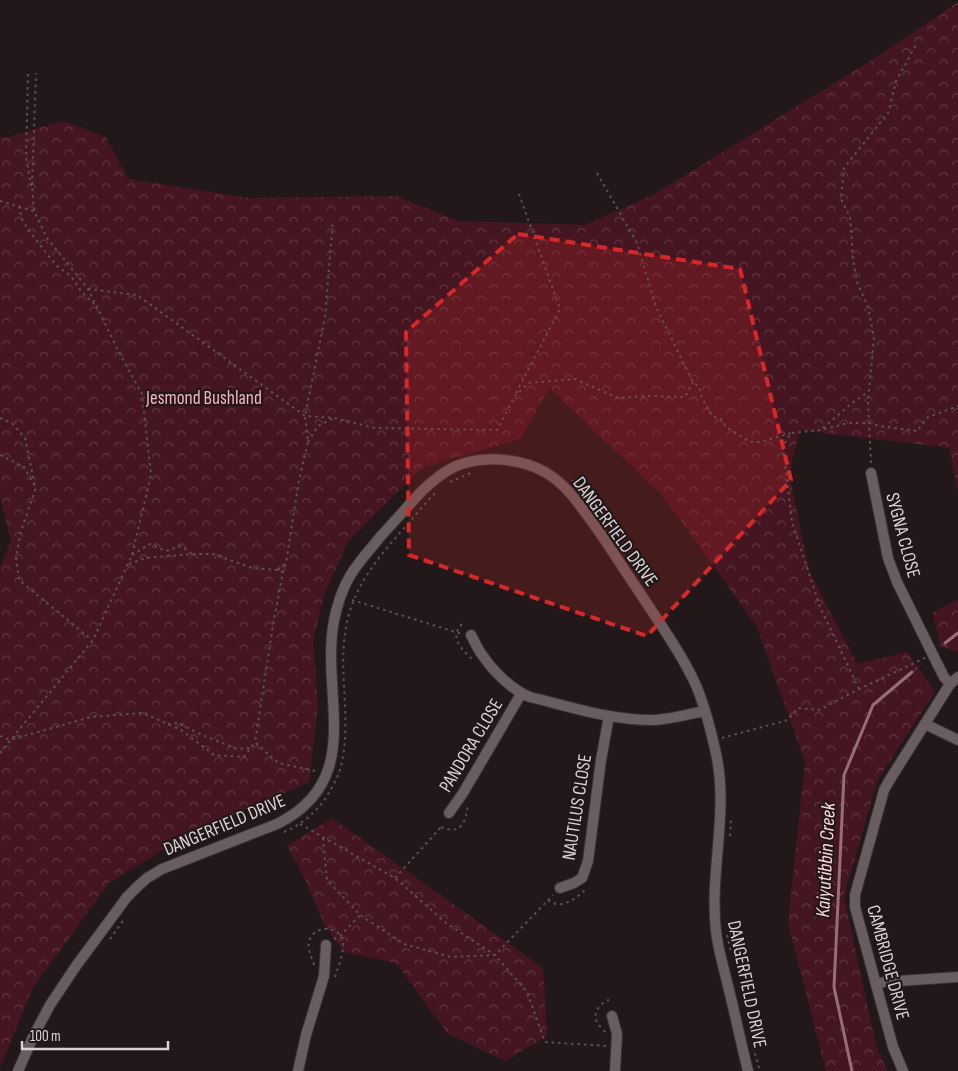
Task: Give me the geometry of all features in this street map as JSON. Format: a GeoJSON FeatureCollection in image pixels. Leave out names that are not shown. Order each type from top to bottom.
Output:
{"type":"FeatureCollection","features":[{"type":"Feature","properties":{"kind":"street","name":"DANGERFIELD DRIVE"},"geometry":{"type":"LineString","coordinates":[[18,1071],[50,1005],[76,966],[137,886],[162,869],[290,818],[311,800],[320,789],[328,774],[334,747],[331,641],[336,609],[349,577],[359,561],[431,482],[457,466],[474,461],[498,459],[522,463],[539,470],[554,478],[570,492],[617,558],[680,655],[695,682],[716,750],[720,779],[721,812],[715,900],[716,931],[748,1071]]}},
{"type":"Feature","properties":{"kind":"street","name":"SYGNA CLOSE"},"geometry":{"type":"LineString","coordinates":[[871,473],[888,558],[897,582],[944,677],[954,681]]}},
{"type":"Feature","properties":{"kind":"street"},"geometry":{"type":"LineString","coordinates":[[471,635],[483,656],[501,677],[522,694],[609,716],[633,720],[658,720],[705,710]]}},
{"type":"Feature","properties":{"kind":"street","name":"CAMBRIDGE DRIVE"},"geometry":{"type":"LineString","coordinates":[[903,1071],[896,1056],[855,907],[854,895],[884,790],[954,681]]}},
{"type":"Feature","properties":{"kind":"street","name":"PANDORA CLOSE"},"geometry":{"type":"LineString","coordinates":[[449,813],[522,694]]}},
{"type":"Feature","properties":{"kind":"street","name":"NAUTILUS CLOSE"},"geometry":{"type":"LineString","coordinates":[[560,888],[574,884],[582,878],[588,861],[601,760],[609,716]]}},
{"type":"Feature","properties":{"kind":"street"},"geometry":{"type":"LineString","coordinates":[[925,724],[958,740]]}},
{"type":"Feature","properties":{"kind":"street"},"geometry":{"type":"LineString","coordinates":[[298,1071],[306,1035],[324,976],[326,945]]}},
{"type":"Feature","properties":{"kind":"street"},"geometry":{"type":"LineString","coordinates":[[876,984],[958,977]]}},
{"type":"Feature","properties":{"kind":"street"},"geometry":{"type":"LineString","coordinates":[[612,1016],[617,1034],[616,1071]]}},
{"type":"Feature","properties":{"kind":"path"},"geometry":{"type":"LineString","coordinates":[[871,473],[869,392],[874,338],[868,307],[857,282],[853,259],[850,217],[842,199],[844,168],[888,113],[896,82],[916,45]]}},
{"type":"Feature","properties":{"kind":"path"},"geometry":{"type":"LineString","coordinates":[[0,753],[93,640],[129,564],[151,475],[142,394],[88,290],[46,238],[34,211],[32,186],[36,73]]}},
{"type":"Feature","properties":{"kind":"path"},"geometry":{"type":"LineString","coordinates":[[28,74],[26,157],[33,196]]}},
{"type":"Feature","properties":{"kind":"path"},"geometry":{"type":"LineString","coordinates":[[596,173],[637,243],[656,307],[694,382],[699,387],[702,398],[712,416],[721,419],[726,427],[750,442],[760,442],[791,433],[821,430],[848,423],[869,423],[917,430],[928,417],[958,406]]}},
{"type":"Feature","properties":{"kind":"path"},"geometry":{"type":"LineString","coordinates":[[88,290],[137,295],[305,416],[334,418],[375,428],[497,430],[560,310],[519,194]]}},
{"type":"Feature","properties":{"kind":"path"},"geometry":{"type":"LineString","coordinates":[[0,200],[34,211]]}},
{"type":"Feature","properties":{"kind":"path"},"geometry":{"type":"LineString","coordinates":[[19,206],[22,219],[27,228],[47,254],[57,266],[71,276],[81,292],[96,306]]}},
{"type":"Feature","properties":{"kind":"path"},"geometry":{"type":"LineString","coordinates":[[308,442],[305,416],[325,317],[333,220]]}},
{"type":"Feature","properties":{"kind":"path"},"geometry":{"type":"LineString","coordinates":[[515,396],[528,384],[575,379],[618,398],[643,396],[685,397],[694,382]]}},
{"type":"Feature","properties":{"kind":"path"},"geometry":{"type":"LineString","coordinates":[[821,430],[852,403],[869,392]]}},
{"type":"Feature","properties":{"kind":"path"},"geometry":{"type":"LineString","coordinates":[[0,418],[12,423],[25,438],[36,488],[21,531],[16,557],[19,580],[93,640]]}},
{"type":"Feature","properties":{"kind":"path"},"geometry":{"type":"LineString","coordinates":[[0,736],[10,740],[91,717],[143,713],[181,730],[214,755],[244,756],[255,742],[299,480],[308,442],[318,426],[334,418]]}},
{"type":"Feature","properties":{"kind":"path"},"geometry":{"type":"LineString","coordinates":[[791,433],[783,446],[792,522],[820,607],[859,689]]}},
{"type":"Feature","properties":{"kind":"path"},"geometry":{"type":"LineString","coordinates":[[0,455],[24,468],[36,488]]}},
{"type":"Feature","properties":{"kind":"path"},"geometry":{"type":"LineString","coordinates":[[445,485],[473,472]]}},
{"type":"Feature","properties":{"kind":"path"},"geometry":{"type":"LineString","coordinates":[[570,478],[583,491],[595,508]]}},
{"type":"Feature","properties":{"kind":"path"},"geometry":{"type":"LineString","coordinates":[[353,601],[360,584],[372,566],[441,488]]}},
{"type":"Feature","properties":{"kind":"path"},"geometry":{"type":"LineString","coordinates":[[132,555],[150,544],[166,551],[181,546],[192,554]]}},
{"type":"Feature","properties":{"kind":"path"},"geometry":{"type":"LineString","coordinates":[[129,564],[146,558],[213,554],[252,568],[283,572]]}},
{"type":"Feature","properties":{"kind":"path"},"geometry":{"type":"LineString","coordinates":[[278,570],[286,563]]}},
{"type":"Feature","properties":{"kind":"path"},"geometry":{"type":"LineString","coordinates":[[341,595],[353,601],[455,632]]}},
{"type":"Feature","properties":{"kind":"path"},"geometry":{"type":"LineString","coordinates":[[713,741],[788,720],[798,708],[819,710],[859,689],[933,655]]}},
{"type":"Feature","properties":{"kind":"path"},"geometry":{"type":"LineString","coordinates":[[168,724],[178,723],[200,734],[237,748],[251,748]]}},
{"type":"Feature","properties":{"kind":"path"},"geometry":{"type":"LineString","coordinates":[[721,730],[724,738]]}},
{"type":"Feature","properties":{"kind":"path"},"geometry":{"type":"LineString","coordinates":[[255,742],[278,763],[328,774]]}},
{"type":"Feature","properties":{"kind":"path"},"geometry":{"type":"LineString","coordinates":[[729,844],[731,816]]}},
{"type":"Feature","properties":{"kind":"path"},"geometry":{"type":"LineString","coordinates":[[290,818],[395,878],[446,923],[496,955],[528,992],[544,1042],[617,1047]]}},
{"type":"Feature","properties":{"kind":"path"},"geometry":{"type":"LineString","coordinates":[[395,878],[443,825]]}},
{"type":"Feature","properties":{"kind":"path"},"geometry":{"type":"LineString","coordinates":[[323,837],[327,880],[360,915],[404,944],[451,957],[496,955],[560,888]]}},
{"type":"Feature","properties":{"kind":"path"},"geometry":{"type":"LineString","coordinates":[[548,900],[554,904],[566,903],[587,888]]}},
{"type":"Feature","properties":{"kind":"path"},"geometry":{"type":"LineString","coordinates":[[326,945],[340,936],[360,915]]}},
{"type":"Feature","properties":{"kind":"path"},"geometry":{"type":"LineString","coordinates":[[315,968],[308,947],[312,935],[322,929],[328,929],[334,930],[340,936]]}},
{"type":"Feature","properties":{"kind":"path"},"geometry":{"type":"LineString","coordinates":[[727,932],[732,957]]}},
{"type":"Feature","properties":{"kind":"path"},"geometry":{"type":"LineString","coordinates":[[607,1036],[605,1030],[596,1022],[596,1016],[598,1008],[602,1003],[609,1000]]}},
{"type":"Feature","properties":{"kind":"path"},"geometry":{"type":"LineString","coordinates":[[752,1040],[760,1071]]}},
{"type":"Feature","properties":{"kind":"highlighted area"},"geometry":{"type":"Polygon","coordinates":[[[518,234],[740,269],[791,480],[647,636],[409,555],[406,332],[518,234]]]}},
{"type":"Feature","properties":{"kind":"green space","name":"Jesmond Bushland"},"geometry":{"type":"Polygon","coordinates":[[[958,2],[958,491],[949,448],[800,430],[789,473],[809,570],[857,664],[907,652],[935,692],[878,779],[844,896],[876,1046],[888,1071],[826,1071],[788,923],[805,762],[757,627],[663,496],[549,388],[521,439],[423,467],[348,541],[324,595],[313,641],[318,705],[309,782],[187,835],[109,883],[32,989],[0,1068],[0,567],[11,541],[0,497],[0,137],[4,138],[63,121],[106,137],[128,179],[249,198],[396,196],[458,221],[585,225],[653,195],[880,55],[958,2]]]}},
{"type":"Feature","properties":{"kind":"green space"},"geometry":{"type":"Polygon","coordinates":[[[958,600],[958,652],[940,646],[933,612],[958,600]]]}},
{"type":"Feature","properties":{"kind":"green space"},"geometry":{"type":"Polygon","coordinates":[[[332,818],[543,968],[547,1036],[505,1061],[447,1033],[396,963],[344,952],[325,926],[303,875],[287,846],[332,818]]]}},
{"type":"Feature","properties":{"kind":"waterway","name":"Kaiyutibbin Creek"},"geometry":{"type":"LineString","coordinates":[[945,643],[958,633]]}},
{"type":"Feature","properties":{"kind":"waterway","name":"Kaiyutibbin Creek"},"geometry":{"type":"LineString","coordinates":[[852,1071],[834,987],[844,775],[873,705],[912,672]]}}]}
